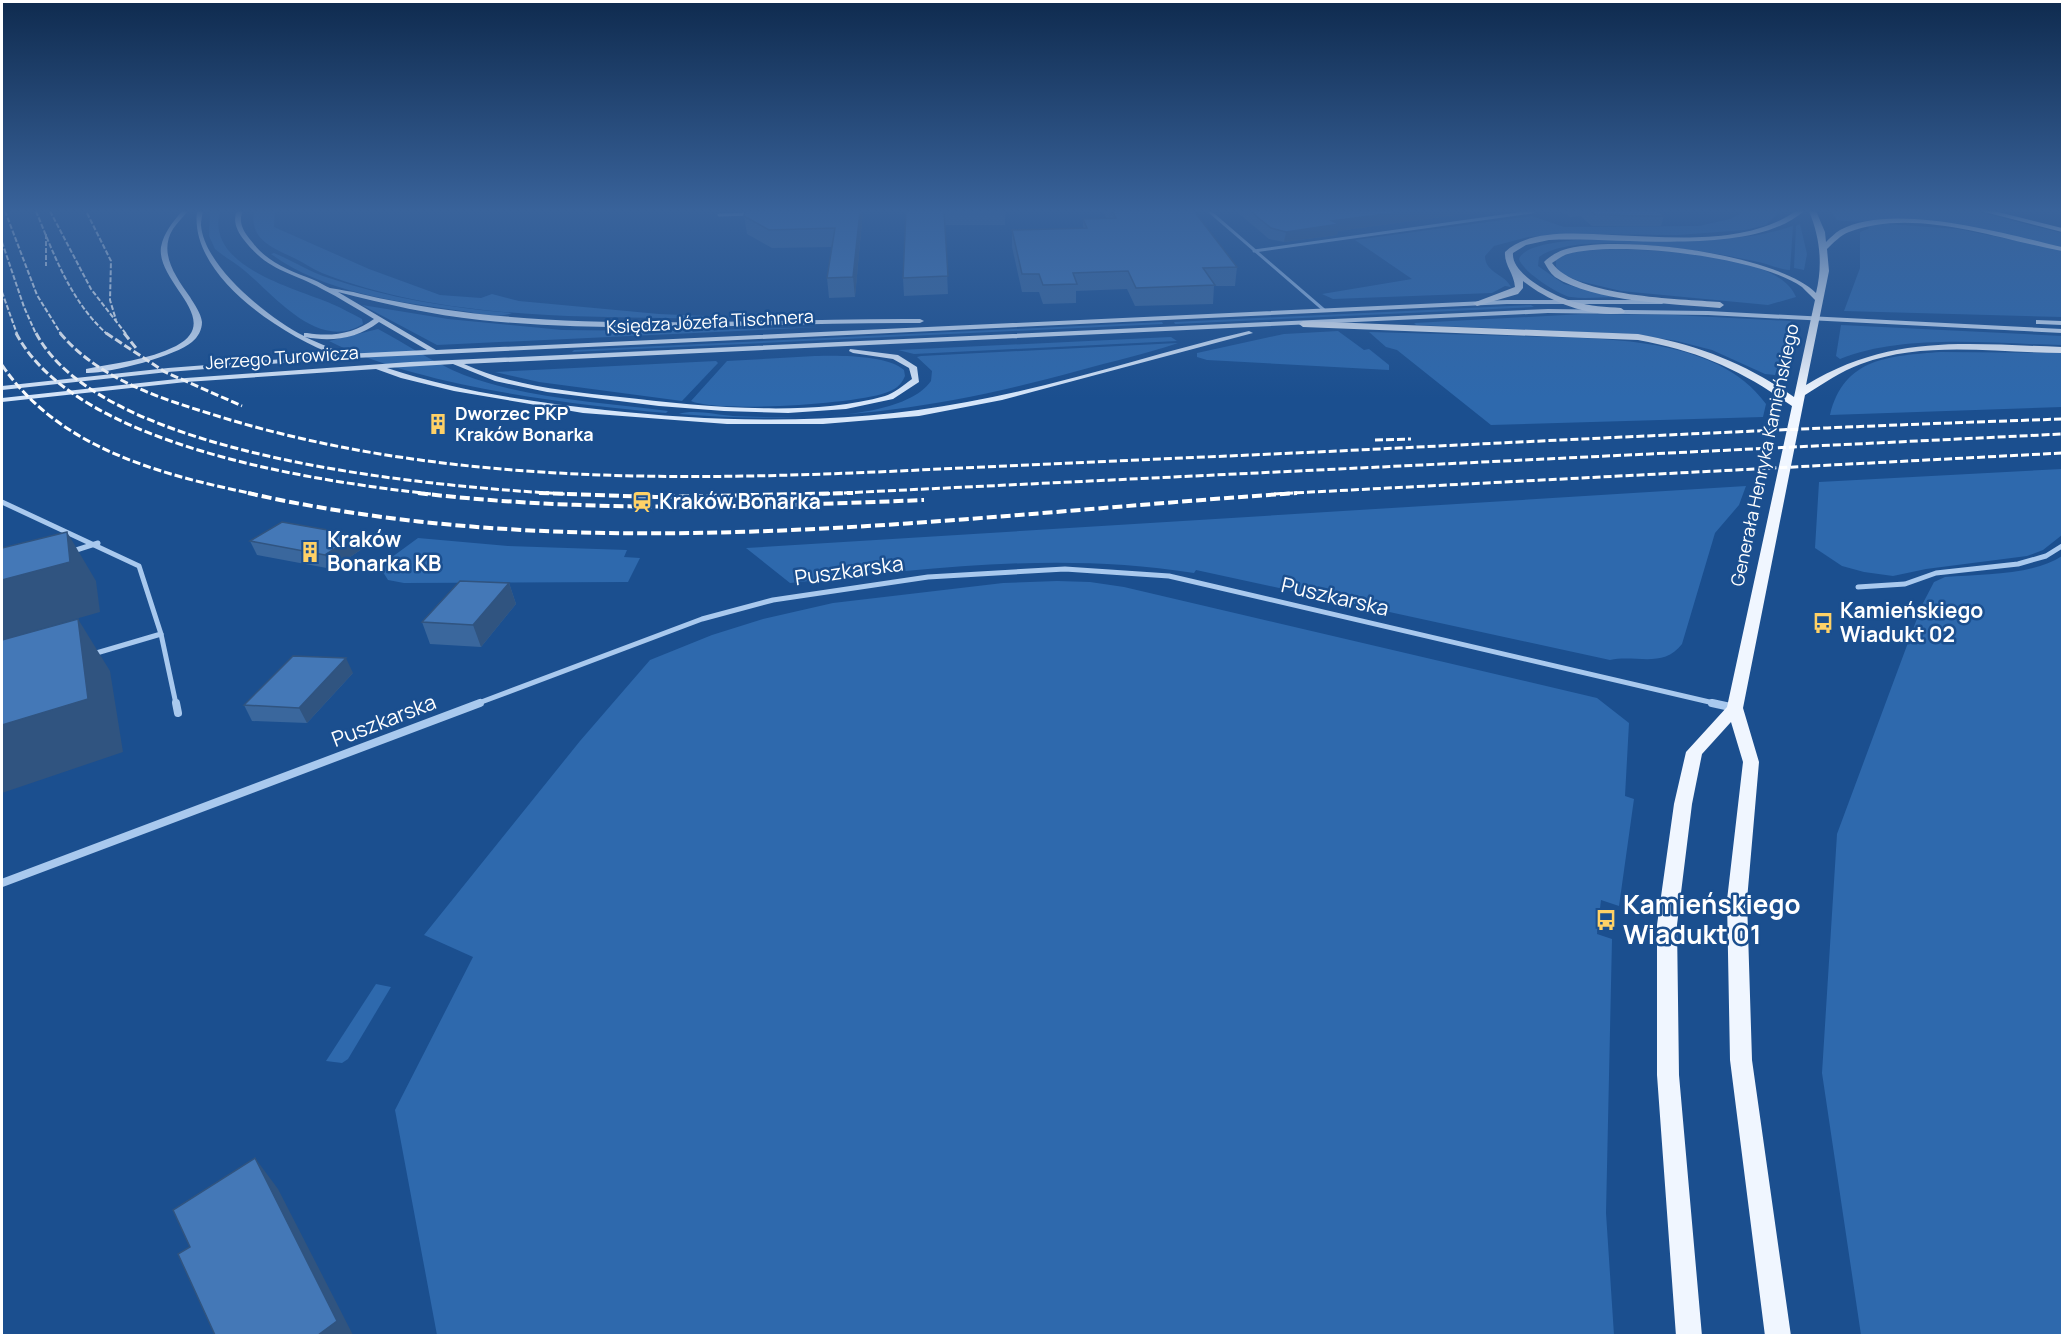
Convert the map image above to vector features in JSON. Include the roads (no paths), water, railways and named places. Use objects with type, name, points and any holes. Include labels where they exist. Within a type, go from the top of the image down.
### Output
[{"type":"main road","points":[[2,387],[127,364],[183,344],[195,334],[199,325],[196,314],[171,273]]},
{"type":"main road","points":[[225,273],[260,310],[291,331],[330,350],[395,374],[473,393],[537,404],[667,420],[740,424],[831,422],[922,413],[1005,396],[1161,354],[1288,325]]},
{"type":"main road","points":[[292,273],[322,286],[375,301],[442,313],[567,325],[645,326],[901,321],[1003,325]]},
{"type":"main road","points":[[1555,273],[1595,290],[1720,305]]},
{"type":"main road","points":[[1784,273],[1816,292],[1819,304]]},
{"type":"main road","name":"Generała Henryka Kamieńskiego","points":[[1778,1335],[1741,1060],[1737,900],[1751,762],[1735,708],[1825,273]]},
{"type":"main road","points":[[1518,274],[1563,301],[1621,311]]},
{"type":"main road","points":[[1477,303],[1515,292],[1519,288],[1518,274]]},
{"type":"main road","points":[[322,286],[378,320],[474,372],[564,393],[682,407],[770,410],[845,405],[891,397],[907,390],[916,380],[916,370],[908,362],[885,354],[768,347]]},
{"type":"main road","name":"Księdza Józefa Tischnera","points":[[529,346],[1563,301],[1720,305],[1828,316]]},
{"type":"main road","name":"Księdza Józefa Tischnera","points":[[566,357],[1288,325],[1501,313],[1621,311],[1828,316]]},
{"type":"main road","points":[[1828,316],[2062,323]]},
{"type":"main road","points":[[1828,316],[2062,332]]},
{"type":"main road","points":[[291,331],[318,338],[333,337],[362,331],[378,320]]},
{"type":"main road","points":[[1303,324],[1638,337],[1674,344],[1724,359],[1760,377],[1798,405]]},
{"type":"main road","name":"Jerzego Turowicza","points":[[2,387],[228,365],[529,346]]},
{"type":"main road","points":[[1801,393],[1852,364],[1887,353],[1966,348],[2062,350]]},
{"type":"main road","name":"Jerzego Turowicza","points":[[2,400],[274,373],[566,357]]},
{"type":"main road","points":[[1689,1335],[1668,1075],[1667,925],[1683,804],[1694,752],[1735,708]]},
{"type":"street","points":[[1281,273],[1324,310]]},
{"type":"street","points":[[2,502],[55,528],[98,543],[139,567],[161,634],[178,713]]},
{"type":"street","points":[[58,556],[98,543]]},
{"type":"street","points":[[1858,587],[1905,584],[1936,573],[2018,564],[2046,556],[2062,546]]},
{"type":"street","name":"Puszkarska","points":[[2,883],[702,619],[792,596],[960,574],[1031,568],[1082,568],[1169,576],[1735,708]]},
{"type":"street","points":[[81,657],[161,634]]},
{"type":"railway","points":[[13,273],[36,334]]},
{"type":"railway","points":[[29,273],[37,295],[61,334]]},
{"type":"railway","points":[[63,273],[83,307],[106,333]]},
{"type":"railway","points":[[83,273],[91,289],[126,334]]},
{"type":"railway","points":[[111,273],[110,300],[116,320]]},
{"type":"railway","points":[[2,292],[17,334]]},
{"type":"railway","points":[[16,333],[46,372],[89,404],[142,430],[201,451],[263,467],[325,479],[431,494]]},
{"type":"railway","points":[[36,333],[72,376],[129,410],[199,437],[277,458],[359,473],[438,484],[564,494]]},
{"type":"railway","points":[[60,333],[75,349],[110,374],[149,393],[211,414],[300,438],[389,456],[480,467],[572,474],[756,476],[849,473],[2062,419]]},
{"type":"railway","points":[[106,333],[165,372],[242,406]]},
{"type":"railway","points":[[124,333],[136,348]]},
{"type":"railway","points":[[2,365],[25,394],[52,418],[114,454],[183,478],[254,494]]},
{"type":"railway","points":[[835,493],[2062,434]]},
{"type":"railway","points":[[1375,440],[1411,439]]},
{"type":"railway","points":[[1274,494],[2062,453]]},
{"type":"railway","points":[[248,493],[377,516],[508,529],[639,533],[771,531],[903,524],[1297,493]]},
{"type":"railway","points":[[418,493],[544,504],[671,507],[924,500]]},
{"type":"railway","points":[[539,493],[564,494]]},
{"type":"railway","points":[[564,494],[655,497],[835,493]]},
{"type":"railway","points":[[822,494],[835,493]]},
{"type":"railway","points":[[835,493],[853,493]]},
{"type":"place","name":"Dworzec PKP Kraków Bonarka","points":[[438,424]]},
{"type":"place","name":"Kraków Bonarka","points":[[642,502]]},
{"type":"place","name":"Kraków Bonarka KB","points":[[310,552]]},
{"type":"place","name":"Kamieńskiego Wiadukt 02","points":[[1823,623]]},
{"type":"place","name":"Kamieńskiego Wiadukt 01","points":[[1606,920]]}]
